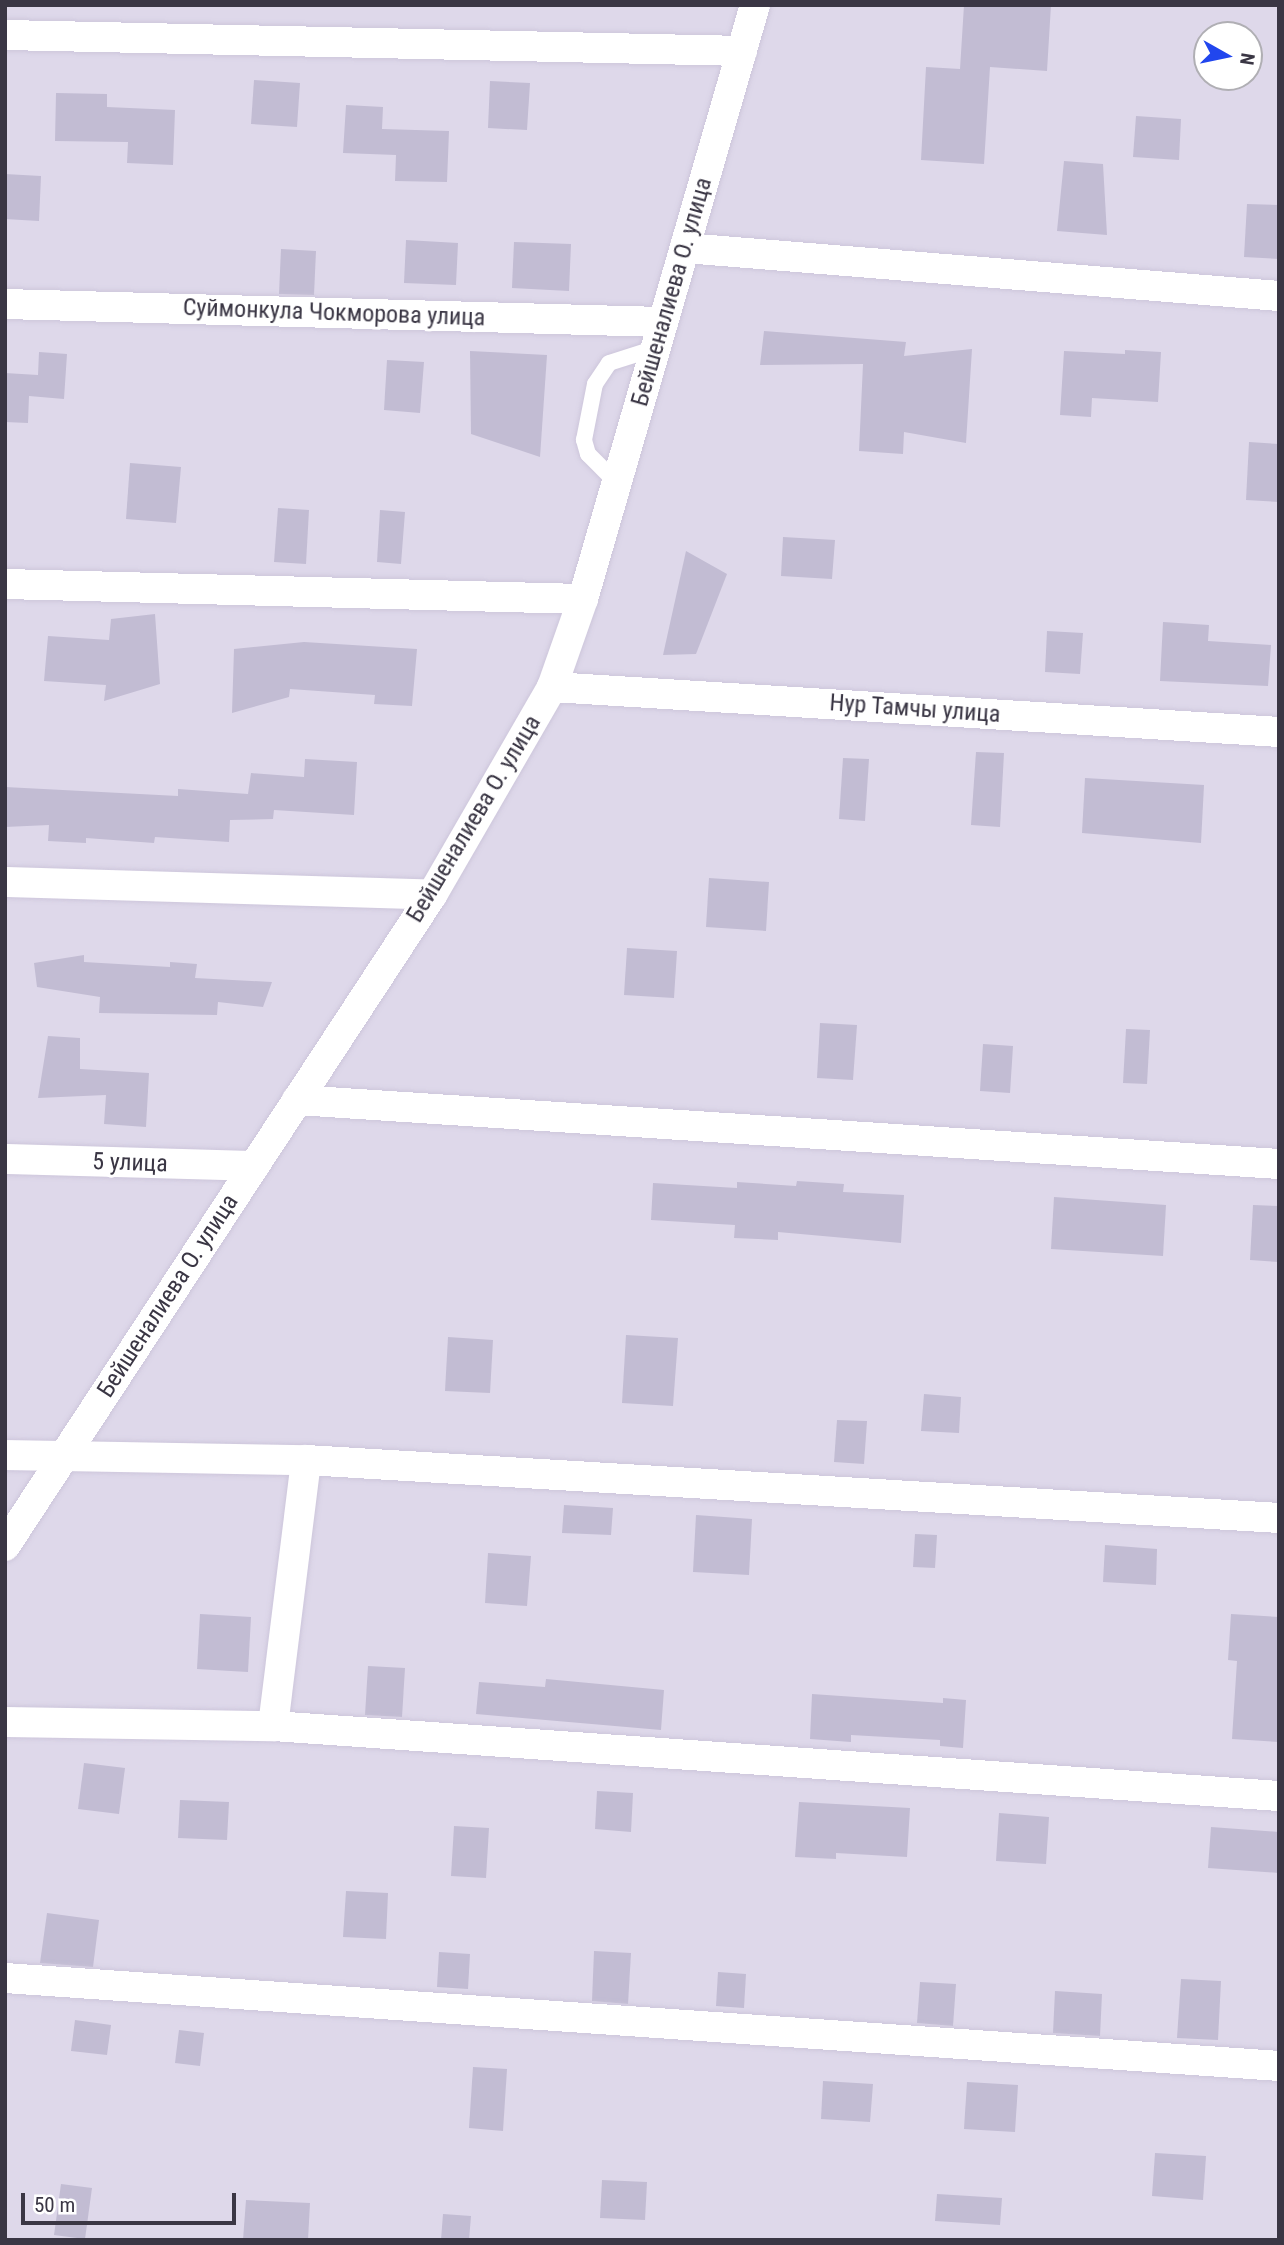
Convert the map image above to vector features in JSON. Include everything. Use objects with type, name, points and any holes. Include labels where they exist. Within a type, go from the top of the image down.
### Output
[{"type":"street","name":"Бейшеналиева О. улица","points":[[5,1546],[432,895],[552,687],[583,599],[755,5]]},
{"type":"street","points":[[5,35],[742,51]]},
{"type":"street","points":[[685,248],[1279,296]]},
{"type":"street","name":"Суймонкула Чокморова улица","points":[[5,304],[660,335]]},
{"type":"street","points":[[5,584],[583,599]]},
{"type":"street","name":"Нур Тамчы улица","points":[[552,687],[1279,732]]},
{"type":"street","points":[[5,882],[432,895]]},
{"type":"street","points":[[297,1100],[1279,1164]]},
{"type":"street","name":"5 улица","points":[[5,1159],[254,1166]]},
{"type":"street","points":[[5,1455],[306,1460],[1279,1518]]},
{"type":"street","points":[[273,1727],[306,1460]]},
{"type":"street","points":[[5,1722],[273,1727],[1279,1796]]},
{"type":"street","points":[[5,1978],[1279,2066]]},
{"type":"lane","points":[[617,482],[588,454],[584,440],[595,384],[609,363],[660,335]]},
{"type":"shaded area","points":[[5,5],[1279,5],[1279,2240],[5,2240]]},
{"type":"building","points":[[964,5],[1051,5],[1047,71],[990,67],[984,164],[921,160],[926,67],[960,69]]},
{"type":"building","points":[[254,80],[300,83],[297,127],[251,124]]},
{"type":"building","points":[[490,81],[530,83],[527,130],[488,128]]},
{"type":"building","points":[[56,93],[107,94],[107,107],[175,110],[173,165],[127,163],[128,142],[55,141]]},
{"type":"building","points":[[346,105],[383,107],[382,129],[449,131],[447,182],[395,181],[396,155],[343,153]]},
{"type":"building","points":[[1136,116],[1181,119],[1179,160],[1133,157]]},
{"type":"building","points":[[1064,161],[1103,164],[1107,235],[1057,231]]},
{"type":"building","points":[[5,174],[41,176],[39,221],[5,219]]},
{"type":"building","points":[[1247,204],[1279,205],[1279,259],[1244,257]]},
{"type":"building","points":[[406,240],[458,243],[456,285],[404,283]]},
{"type":"building","points":[[514,242],[571,244],[569,291],[512,288]]},
{"type":"building","points":[[281,249],[316,251],[314,295],[279,294]]},
{"type":"building","points":[[764,331],[906,342],[904,356],[972,349],[966,443],[904,432],[903,454],[859,451],[863,364],[760,365]]},
{"type":"building","points":[[1125,350],[1161,352],[1158,402],[1092,398],[1091,417],[1060,415],[1064,351],[1125,354]]},
{"type":"building","points":[[470,351],[547,355],[540,457],[471,434]]},
{"type":"building","points":[[39,352],[67,354],[64,399],[29,396],[28,423],[5,422],[5,373],[38,375]]},
{"type":"building","points":[[387,360],[424,362],[420,413],[384,410]]},
{"type":"building","points":[[1249,442],[1279,444],[1279,502],[1246,500]]},
{"type":"building","points":[[130,463],[181,467],[176,523],[126,519]]},
{"type":"building","points":[[278,508],[309,510],[306,564],[274,562]]},
{"type":"building","points":[[380,510],[405,512],[401,564],[377,562]]},
{"type":"building","points":[[783,537],[835,540],[832,579],[781,576]]},
{"type":"building","points":[[686,551],[727,574],[696,654],[663,655]]},
{"type":"building","points":[[155,614],[160,684],[104,701],[106,685],[44,681],[48,636],[109,640],[111,619]]},
{"type":"building","points":[[1163,622],[1209,625],[1208,641],[1271,645],[1268,686],[1160,681]]},
{"type":"building","points":[[1047,631],[1083,633],[1080,674],[1045,672]]},
{"type":"building","points":[[304,642],[417,649],[412,706],[374,704],[375,695],[290,689],[289,697],[232,713],[234,649]]},
{"type":"building","points":[[976,752],[1004,753],[1000,827],[971,825]]},
{"type":"building","points":[[843,758],[869,759],[865,821],[839,819]]},
{"type":"building","points":[[305,759],[357,762],[354,815],[274,810],[273,819],[230,820],[229,842],[155,837],[154,843],[86,838],[86,843],[48,841],[49,825],[5,827],[5,787],[178,796],[178,789],[248,794],[251,773],[304,777]]},
{"type":"building","points":[[1085,778],[1204,785],[1201,843],[1082,833]]},
{"type":"building","points":[[709,878],[769,882],[766,931],[706,927]]},
{"type":"building","points":[[627,948],[677,951],[674,998],[624,995]]},
{"type":"building","points":[[84,955],[84,962],[170,967],[170,962],[197,964],[195,978],[272,982],[263,1007],[218,1002],[217,1015],[99,1013],[100,997],[37,987],[34,963]]},
{"type":"building","points":[[820,1023],[857,1025],[853,1080],[817,1078]]},
{"type":"building","points":[[1126,1029],[1150,1030],[1147,1084],[1123,1083]]},
{"type":"building","points":[[48,1036],[80,1038],[80,1069],[149,1073],[146,1127],[104,1124],[106,1095],[38,1098]]},
{"type":"building","points":[[983,1044],[1013,1046],[1010,1093],[980,1091]]},
{"type":"building","points":[[797,1181],[844,1184],[843,1192],[904,1195],[901,1243],[778,1232],[778,1240],[734,1238],[735,1225],[651,1220],[653,1183],[737,1188],[737,1182],[796,1186]]},
{"type":"building","points":[[1054,1197],[1166,1205],[1163,1256],[1051,1249]]},
{"type":"building","points":[[1253,1205],[1279,1206],[1279,1262],[1250,1260]]},
{"type":"building","points":[[626,1335],[678,1338],[673,1406],[622,1403]]},
{"type":"building","points":[[448,1337],[493,1340],[490,1393],[445,1391]]},
{"type":"building","points":[[924,1394],[961,1397],[959,1433],[921,1431]]},
{"type":"building","points":[[837,1420],[867,1421],[864,1464],[834,1462]]},
{"type":"building","points":[[564,1505],[613,1508],[611,1535],[562,1533]]},
{"type":"building","points":[[696,1515],[752,1519],[749,1575],[693,1572]]},
{"type":"building","points":[[915,1534],[937,1535],[935,1568],[913,1567]]},
{"type":"building","points":[[1105,1545],[1157,1549],[1156,1585],[1103,1582]]},
{"type":"building","points":[[488,1553],[531,1556],[527,1606],[485,1603]]},
{"type":"building","points":[[200,1614],[251,1617],[248,1672],[197,1669]]},
{"type":"building","points":[[1231,1614],[1279,1617],[1279,1742],[1232,1739],[1237,1661],[1228,1660]]},
{"type":"building","points":[[368,1666],[405,1668],[402,1717],[365,1715]]},
{"type":"building","points":[[546,1679],[664,1690],[661,1730],[476,1714],[479,1682],[545,1687]]},
{"type":"building","points":[[812,1694],[943,1703],[943,1698],[966,1700],[963,1748],[940,1746],[940,1740],[851,1735],[851,1742],[810,1739]]},
{"type":"building","points":[[84,1763],[125,1768],[119,1814],[78,1809]]},
{"type":"building","points":[[597,1791],[633,1793],[631,1832],[595,1829]]},
{"type":"building","points":[[180,1800],[229,1802],[227,1840],[178,1838]]},
{"type":"building","points":[[799,1802],[910,1808],[907,1857],[836,1853],[836,1859],[795,1857]]},
{"type":"building","points":[[999,1813],[1049,1817],[1046,1864],[996,1861]]},
{"type":"building","points":[[454,1826],[489,1828],[486,1878],[451,1876]]},
{"type":"building","points":[[1211,1827],[1279,1832],[1279,1873],[1208,1868]]},
{"type":"building","points":[[346,1891],[388,1893],[386,1939],[343,1937]]},
{"type":"building","points":[[47,1913],[99,1920],[93,1967],[40,1963]]},
{"type":"building","points":[[594,1951],[631,1953],[628,2004],[592,2001]]},
{"type":"building","points":[[439,1952],[470,1954],[468,1989],[437,1987]]},
{"type":"building","points":[[718,1972],[746,1974],[744,2008],[716,2006]]},
{"type":"building","points":[[1181,1979],[1221,1981],[1218,2040],[1177,2038]]},
{"type":"building","points":[[920,1982],[956,1984],[953,2026],[917,2023]]},
{"type":"building","points":[[1055,1991],[1102,1994],[1100,2036],[1053,2033]]},
{"type":"building","points":[[75,2020],[111,2025],[107,2055],[71,2051]]},
{"type":"building","points":[[179,2030],[204,2033],[200,2066],[175,2063]]},
{"type":"building","points":[[473,2067],[507,2069],[503,2131],[469,2128]]},
{"type":"building","points":[[823,2081],[873,2084],[870,2122],[821,2119]]},
{"type":"building","points":[[967,2082],[1018,2085],[1015,2132],[964,2129]]},
{"type":"building","points":[[1155,2153],[1206,2156],[1203,2200],[1152,2196]]},
{"type":"building","points":[[602,2180],[647,2182],[645,2220],[600,2218]]},
{"type":"building","points":[[61,2184],[92,2188],[85,2239],[54,2235]]},
{"type":"building","points":[[937,2194],[1002,2198],[1000,2225],[935,2221]]},
{"type":"building","points":[[246,2200],[310,2203],[308,2240],[243,2240]]},
{"type":"building","points":[[443,2214],[471,2216],[469,2240],[441,2240]]}]
